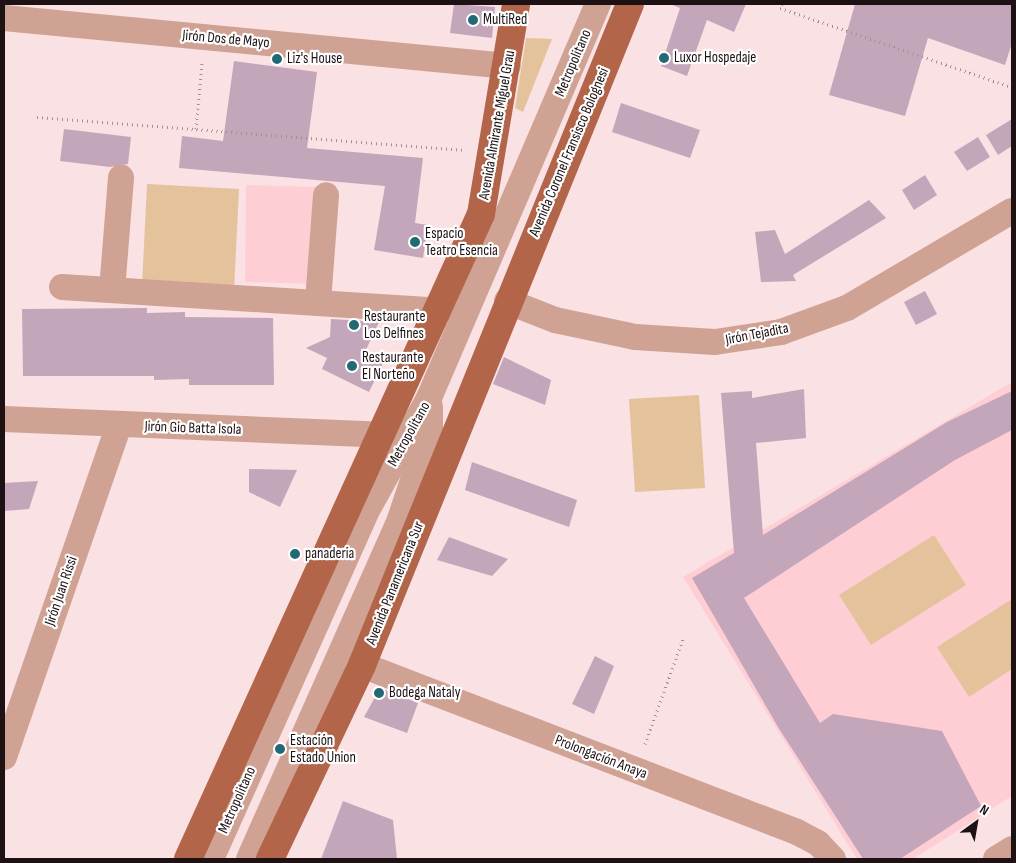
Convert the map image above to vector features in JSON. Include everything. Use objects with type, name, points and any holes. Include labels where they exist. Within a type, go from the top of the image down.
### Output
[{"type":"main road","name":"Avenida Almirante Miguel Grau","points":[[382,434],[439,311],[481,214],[494,152],[516,4]]},
{"type":"main road","name":"Avenida Coronel Fransisco Bolognesi","points":[[507,301],[630,4]]},
{"type":"main road","name":"Avenida Panamericana Sur","points":[[270,859],[362,665],[507,301]]},
{"type":"main road","points":[[188,859],[382,434]]},
{"type":"street","name":"Metropolitano","points":[[211,859],[365,514],[430,398],[598,4]]},
{"type":"street","name":"Jirón Dos de Mayo","points":[[4,18],[508,66]]},
{"type":"street","points":[[112,290],[121,177]]},
{"type":"street","points":[[318,302],[326,196]]},
{"type":"street","name":"Jirón Tejadita","points":[[507,301],[555,320],[635,337],[715,342],[781,332],[847,308],[1012,211]]},
{"type":"street","points":[[62,287],[439,311]]},
{"type":"street","points":[[249,859],[398,525],[430,430],[430,398]]},
{"type":"street","name":"Jirón Gio Batta Isola","points":[[4,419],[382,434]]},
{"type":"street","name":"Jirón Juan Rissi","points":[[4,757],[119,425]]},
{"type":"street","name":"Prolongación Anaya","points":[[362,665],[797,832],[818,843],[833,859]]},
{"type":"street","points":[[996,859],[1012,849]]},
{"type":"path","points":[[782,4],[780,8],[1012,87]]},
{"type":"path","points":[[196,129],[204,37]]},
{"type":"path","points":[[37,117],[494,152]]},
{"type":"path","points":[[636,770],[684,636]]},
{"type":"shaded area","points":[[526,38],[552,39],[523,112],[515,108]]},
{"type":"shaded area","points":[[147,184],[239,189],[234,291],[142,286]]},
{"type":"shaded area","points":[[246,185],[317,187],[315,284],[245,282]]},
{"type":"shaded area","points":[[1012,382],[1012,796],[913,859],[857,859],[683,577]]},
{"type":"shaded area","points":[[699,395],[705,488],[635,492],[629,399]]},
{"type":"shaded area","points":[[934,535],[966,585],[871,645],[839,595]]},
{"type":"shaded area","points":[[1012,599],[1012,669],[969,697],[937,647]]},
{"type":"building","name":"MultiRed","points":[[454,4],[495,7],[492,38],[450,33]]},
{"type":"building","points":[[670,4],[746,4],[734,32],[707,20],[687,76],[661,66],[680,8]]},
{"type":"building","points":[[855,4],[1012,4],[1012,43],[1005,65],[928,38],[905,116],[829,95]]},
{"type":"building","points":[[234,61],[317,72],[307,148],[423,158],[415,223],[428,225],[423,258],[374,250],[385,186],[179,168],[182,136],[223,141]]},
{"type":"building","points":[[621,103],[700,130],[690,158],[612,132]]},
{"type":"building","points":[[1012,119],[1012,146],[998,155],[986,135]]},
{"type":"building","points":[[64,129],[131,137],[128,164],[110,167],[60,161]]},
{"type":"building","points":[[978,137],[990,157],[967,171],[954,152]]},
{"type":"building","points":[[925,175],[937,195],[914,210],[902,190]]},
{"type":"building","points":[[869,200],[886,218],[793,275],[796,281],[761,282],[755,232],[775,230],[785,254]]},
{"type":"building","points":[[925,291],[937,314],[916,325],[904,302]]},
{"type":"building","points":[[147,308],[147,313],[185,312],[185,317],[273,318],[274,385],[189,385],[189,379],[154,380],[154,376],[23,376],[22,309]]},
{"type":"building","name":"Restaurante El Norteño","points":[[331,319],[379,322],[364,354],[383,363],[369,392],[322,369],[327,358],[306,348],[330,337]]},
{"type":"building","points":[[504,357],[551,380],[545,405],[493,384]]},
{"type":"building","points":[[804,389],[806,438],[756,443],[763,535],[947,422],[1012,391],[1012,430],[955,460],[744,598],[820,723],[833,714],[942,731],[981,806],[900,859],[863,859],[778,727],[692,578],[734,553],[721,393],[752,391],[752,398]]},
{"type":"building","points":[[472,462],[577,500],[569,527],[465,490]]},
{"type":"building","points":[[249,469],[297,470],[280,507],[249,492]]},
{"type":"building","points":[[38,481],[29,509],[4,511],[4,483]]},
{"type":"building","points":[[449,537],[508,559],[492,576],[437,560]]},
{"type":"building","points":[[595,656],[614,666],[594,714],[572,704]]},
{"type":"building","points":[[380,688],[418,703],[407,733],[364,717]]},
{"type":"building","points":[[343,801],[393,820],[397,859],[321,859]]},
{"type":"place","name":"MultiRed","points":[[473,20]]},
{"type":"place","name":"Luxor Hospedaje","points":[[664,58]]},
{"type":"place","name":"Liz's House","points":[[277,59]]},
{"type":"place","name":"Espacio Teatro Esencia","points":[[415,242]]},
{"type":"place","name":"Restaurante Los Delfines","points":[[354,325]]},
{"type":"place","name":"Restaurante El Norteño","points":[[352,366]]},
{"type":"place","name":"panaderia","points":[[295,554]]},
{"type":"place","name":"Bodega Nataly","points":[[379,693]]},
{"type":"place","name":"Estación Estado Union","points":[[280,749]]}]
